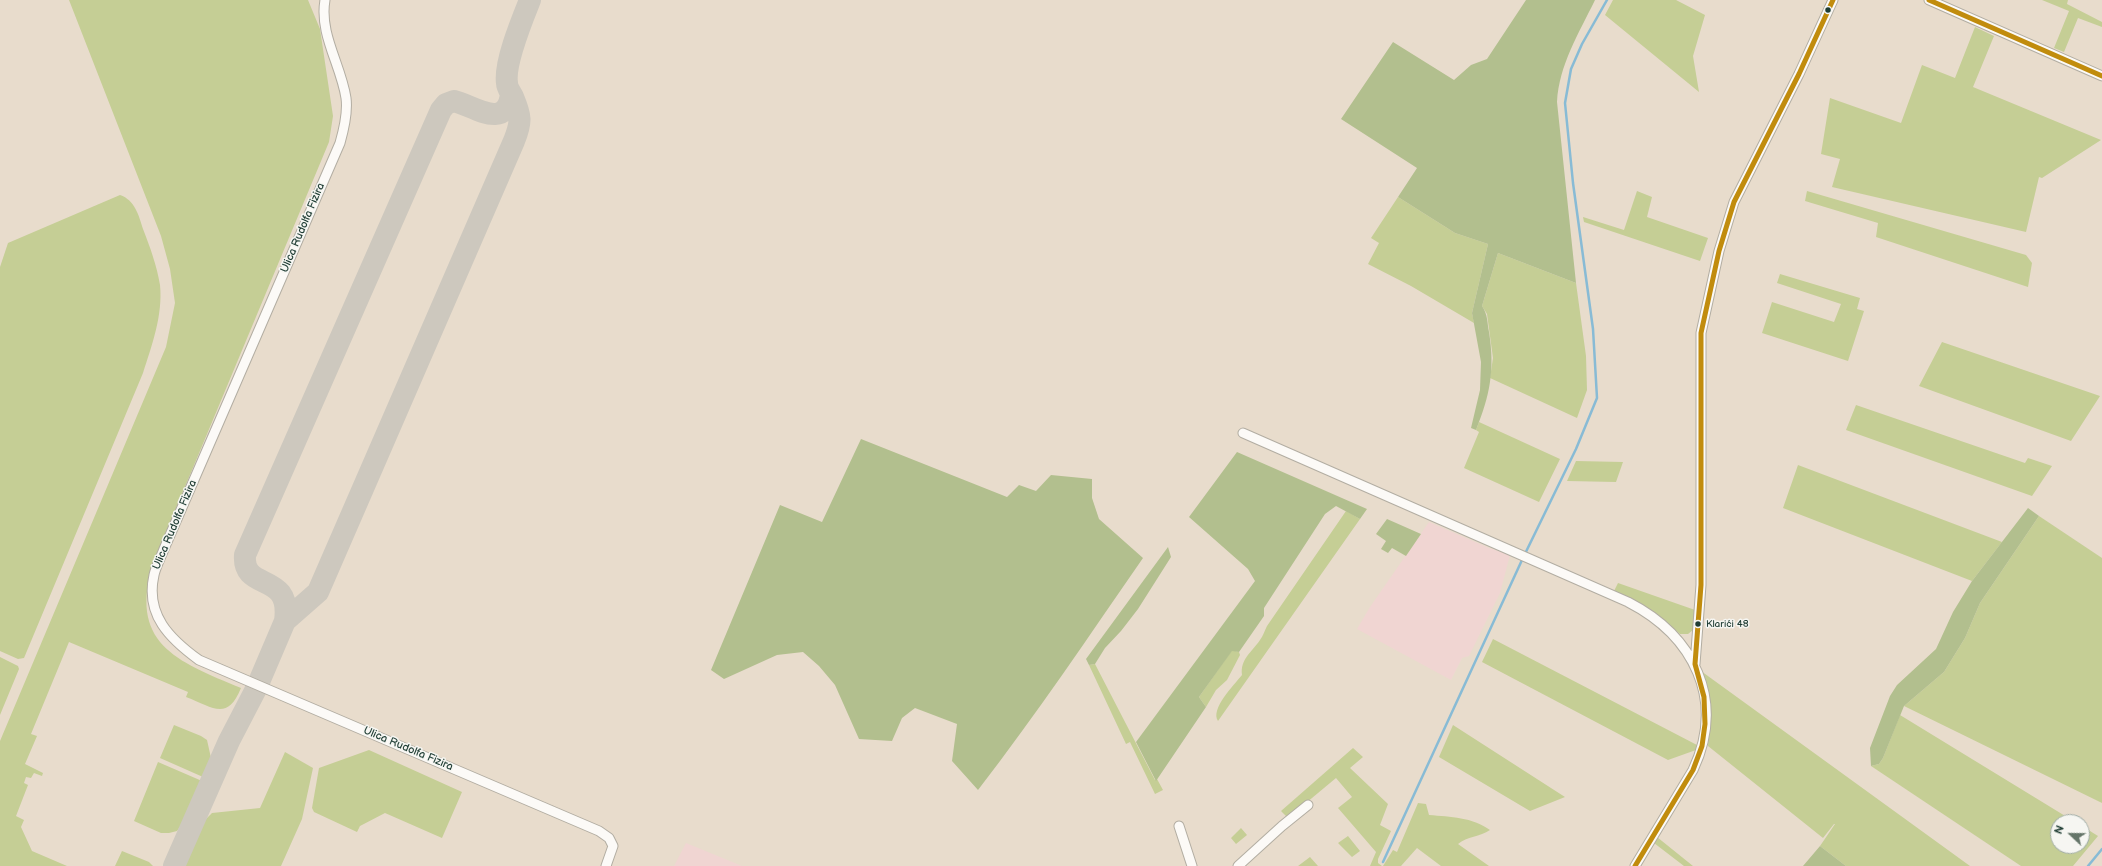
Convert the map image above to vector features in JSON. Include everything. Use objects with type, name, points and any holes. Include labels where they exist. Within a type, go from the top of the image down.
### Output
[{"type":"street","name":"Ulica Rudolfa Fizira","points":[[325,0],[324,23],[346,99],[346,116],[340,144],[161,556],[154,575],[153,596],[156,614],[164,629],[172,639],[199,660],[599,831],[609,838],[613,846],[606,866]]},
{"type":"street","points":[[1636,866],[1693,770],[1704,736],[1706,709],[1695,664],[1701,585],[1701,333],[1705,314],[1724,232],[1734,202],[1799,74],[1833,0]]},
{"type":"street","points":[[1930,0],[2102,76]]},
{"type":"street","points":[[1243,433],[1628,602],[1658,620],[1681,642],[1695,664]]},
{"type":"street","points":[[1238,866],[1282,826],[1308,805]]},
{"type":"street","points":[[1179,826],[1192,866]]},
{"type":"shaded area","points":[[1429,522],[1489,548],[1510,555],[1500,593],[1469,656],[1462,658],[1451,680],[1357,629],[1370,607]]},
{"type":"shaded area","points":[[686,843],[742,866],[674,866]]},
{"type":"green space","points":[[69,0],[308,0],[320,29],[333,116],[329,142],[154,561],[147,589],[147,612],[153,630],[163,645],[178,658],[196,668],[241,688],[236,699],[230,705],[225,708],[212,708],[186,697],[188,692],[69,642],[31,734],[37,736],[25,764],[43,773],[42,776],[34,773],[31,778],[26,777],[24,783],[28,785],[16,816],[24,820],[21,827],[32,851],[67,866],[0,866],[0,741],[166,347],[175,303],[170,269],[161,236]]},
{"type":"green space","points":[[1526,0],[1595,0],[1576,37],[1566,62],[1557,102],[1576,283],[1498,253],[1482,306],[1486,316],[1491,346],[1491,370],[1488,394],[1476,430],[1471,428],[1480,390],[1481,362],[1472,313],[1488,244],[1455,233],[1398,197],[1417,168],[1341,119],[1393,42],[1454,80],[1471,65],[1487,59]]},
{"type":"green space","points":[[1613,0],[1676,0],[1705,15],[1693,56],[1699,92],[1605,15]]},
{"type":"green space","points":[[2042,0],[2068,0],[2067,4],[2102,22],[2102,27],[2078,18],[2064,52],[2054,48],[2069,11]]},
{"type":"green space","points":[[1975,27],[1994,36],[1973,87],[2101,140],[2042,178],[2039,177],[2026,232],[1832,187],[1840,159],[1821,154],[1830,98],[1901,123],[1922,65],[1955,78]]},
{"type":"green space","points":[[1637,191],[1652,197],[1647,217],[1708,238],[1700,261],[1584,222],[1583,217],[1624,230]]},
{"type":"green space","points":[[1807,191],[2026,255],[2032,263],[2028,287],[1876,237],[1878,223],[1805,201]]},
{"type":"green space","points":[[120,195],[125,197],[136,209],[157,271],[160,285],[160,307],[156,330],[143,373],[24,658],[18,659],[0,651],[0,267],[8,243]]},
{"type":"green space","points":[[1398,197],[1455,233],[1488,244],[1472,313],[1474,323],[1411,286],[1368,264],[1379,243],[1371,238]]},
{"type":"green space","points":[[1498,253],[1576,283],[1586,356],[1587,390],[1577,418],[1490,378],[1493,358],[1487,314],[1482,306]]},
{"type":"green space","points":[[1780,274],[1860,298],[1857,309],[1864,311],[1848,361],[1762,333],[1772,302],[1834,322],[1841,304],[1777,283]]},
{"type":"green space","points":[[1942,342],[2100,396],[2071,441],[1919,386]]},
{"type":"green space","points":[[1856,405],[2025,463],[2028,458],[2052,466],[2032,496],[1846,430]]},
{"type":"green space","points":[[1479,422],[1560,459],[1539,502],[1464,468],[1479,432],[1476,430]]},
{"type":"green space","points":[[861,439],[1007,497],[1019,485],[1036,491],[1051,475],[1092,479],[1092,498],[1099,519],[1143,558],[1000,762],[978,790],[952,761],[957,724],[915,708],[902,718],[892,741],[859,739],[835,685],[819,666],[803,652],[777,655],[724,679],[711,670],[780,505],[822,522]]},
{"type":"green space","points":[[1237,452],[1367,509],[1360,519],[1336,506],[1325,514],[1264,608],[1264,616],[1239,652],[1232,651],[1199,697],[1206,707],[1156,781],[1136,742],[1255,581],[1248,569],[1189,517]]},
{"type":"green space","points":[[1576,461],[1623,462],[1616,482],[1567,481]]},
{"type":"green space","points":[[1798,465],[2002,542],[1972,581],[1783,508]]},
{"type":"green space","points":[[2028,508],[2039,516],[1980,603],[1965,638],[1944,672],[1904,706],[1883,758],[1879,764],[1871,766],[1870,748],[1890,696],[1897,685],[1936,649],[1953,612],[1972,581]]},
{"type":"green space","points":[[1346,511],[1360,519],[1218,721],[1216,716],[1217,710],[1224,697],[1242,675],[1243,664],[1247,656],[1257,644],[1267,626]]},
{"type":"green space","points":[[2039,516],[2102,558],[2102,803],[1904,706],[1944,672],[1965,638],[1980,603]]},
{"type":"green space","points":[[1387,519],[1421,534],[1406,556],[1392,548],[1388,553],[1381,549],[1386,541],[1376,534]]},
{"type":"green space","points":[[1168,547],[1171,557],[1138,609],[1121,631],[1105,648],[1095,664],[1089,665],[1086,659]]},
{"type":"green space","points":[[1618,583],[1695,610],[1693,630],[1688,634],[1680,634],[1654,612],[1614,591]]},
{"type":"green space","points":[[1493,639],[1697,745],[1696,750],[1668,760],[1482,662]]},
{"type":"green space","points":[[1232,650],[1239,652],[1240,655],[1227,680],[1216,690],[1206,707],[1199,697]]},
{"type":"green space","points":[[0,657],[18,666],[19,669],[0,715]]},
{"type":"green space","points":[[1095,664],[1155,780],[1157,779],[1163,790],[1155,794],[1130,742],[1126,744],[1089,665]]},
{"type":"green space","points":[[1701,671],[1970,866],[1846,866],[1820,846],[1835,824],[1823,838],[1708,746],[1710,708]]},
{"type":"green space","points":[[1900,715],[2062,814],[2050,814],[2050,854],[2083,854],[2073,866],[2021,866],[1871,766],[1879,764],[1883,758]]},
{"type":"green space","points":[[174,725],[207,740],[211,758],[203,777],[160,758]]},
{"type":"green space","points":[[1453,725],[1565,797],[1530,811],[1439,757]]},
{"type":"green space","points":[[1353,748],[1363,757],[1350,768],[1388,804],[1380,825],[1391,831],[1378,859],[1378,863],[1382,866],[1370,866],[1376,852],[1338,808],[1352,797],[1336,778],[1288,818],[1281,811]]},
{"type":"green space","points":[[369,750],[462,792],[442,838],[385,813],[360,826],[357,832],[314,812],[312,808],[319,768]]},
{"type":"green space","points":[[285,752],[313,768],[302,819],[281,866],[184,866],[205,820],[212,813],[260,808]]},
{"type":"green space","points":[[158,762],[202,781],[184,821],[177,831],[169,833],[161,833],[134,821]]},
{"type":"green space","points":[[1418,803],[1426,804],[1429,815],[1469,820],[1476,822],[1490,830],[1465,839],[1458,844],[1489,866],[1441,866],[1417,848],[1401,866],[1383,866],[1393,850],[1397,852]]},
{"type":"green space","points":[[1241,828],[1247,835],[1236,844],[1231,838]]},
{"type":"green space","points":[[2090,831],[2098,836],[2090,846]]},
{"type":"green space","points":[[1348,836],[1360,851],[1352,857],[1338,843]]},
{"type":"green space","points":[[1657,837],[1693,866],[1684,866],[1654,843]]},
{"type":"green space","points":[[1820,846],[1846,866],[1803,866]]},
{"type":"green space","points":[[122,851],[149,862],[153,866],[115,866]]},
{"type":"green space","points":[[1310,857],[1318,866],[1298,866]]},
{"type":"waterway","points":[[1383,862],[1522,560],[1576,449],[1597,398],[1593,329],[1573,183],[1565,103],[1571,69],[1582,44],[1607,0]]},
{"type":"waterway","points":[[2088,866],[2102,849]]},
{"type":"taxiway","points":[[174,866],[229,741],[256,689],[285,621],[318,592],[514,141],[520,119],[516,104],[507,83],[508,64],[514,42],[530,0]]},
{"type":"taxiway","points":[[285,621],[285,605],[281,595],[275,588],[251,574],[246,567],[245,555],[441,110],[446,104],[454,101],[479,111],[496,114],[502,112],[508,106],[511,95]]},
{"type":"transit line","points":[[1635,866],[1693,770],[1702,746],[1705,724],[1704,697],[1695,664],[1701,585],[1701,333],[1719,251],[1734,202],[1799,74],[1833,0]]},
{"type":"transit line","points":[[1929,0],[2102,76]]},
{"type":"place","name":"Klarići 48","points":[[1698,624]]}]
